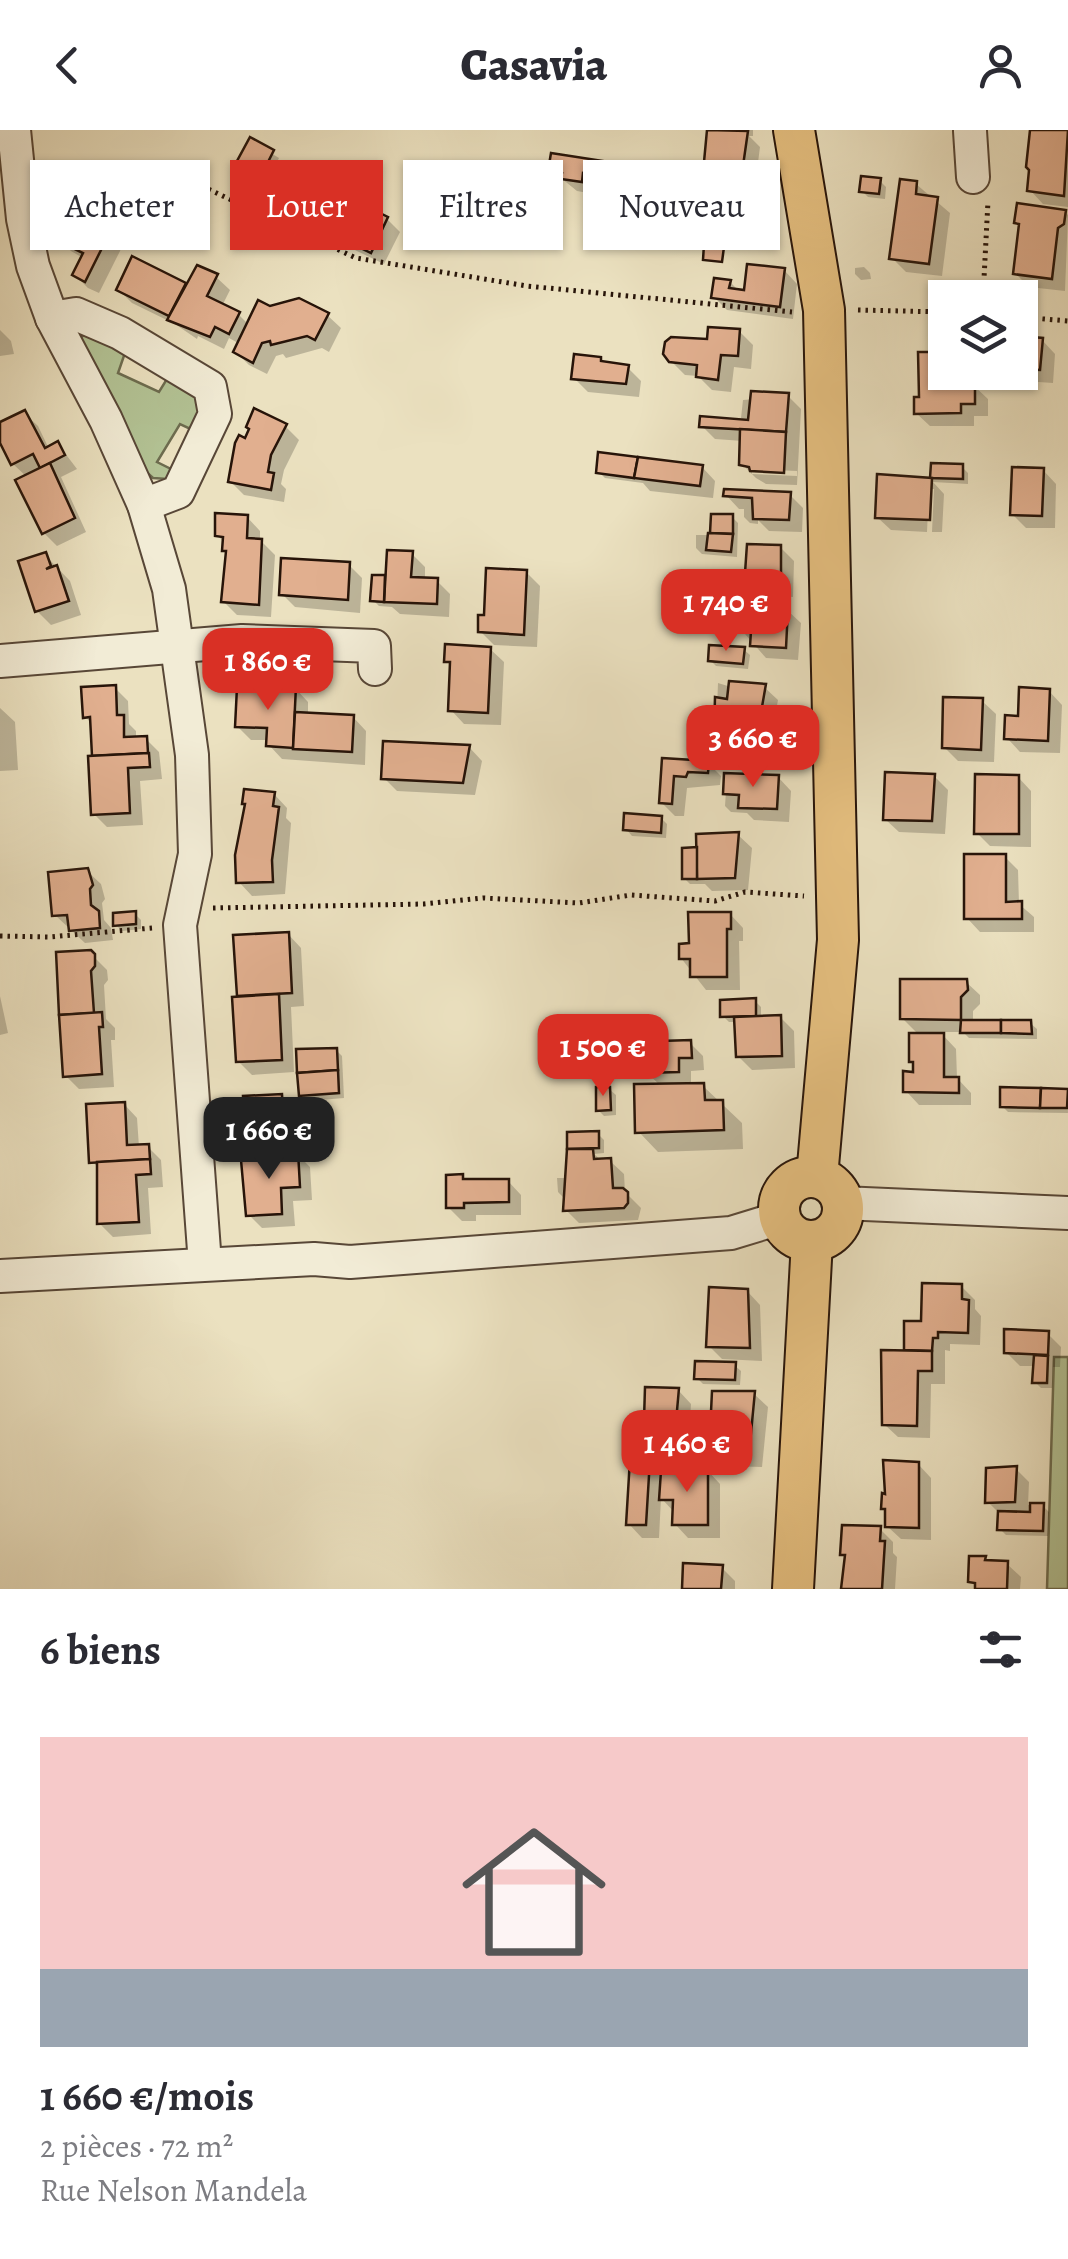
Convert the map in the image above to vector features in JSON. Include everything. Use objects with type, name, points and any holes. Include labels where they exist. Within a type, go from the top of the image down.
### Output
[{"type":"main road","points":[[794,130],[824,310],[838,896],[829,1190],[841,1217],[836,1229],[825,1238],[796,1229]]},
{"type":"main road","points":[[794,1589],[796,1229],[779,1204],[784,1190],[802,1178],[829,1190]]},
{"type":"street","points":[[14,130],[23,219],[33,266],[52,318],[106,420],[144,505],[169,588],[192,755],[195,854],[182,917],[205,1264]]},
{"type":"street","points":[[973,177],[968,130],[978,130]]},
{"type":"street","points":[[52,318],[76,314],[106,327],[210,387],[215,414],[178,492],[144,505]]},
{"type":"street","points":[[0,662],[242,641],[374,646],[375,670]]},
{"type":"street","points":[[829,1190],[1068,1214]]},
{"type":"street","points":[[0,1276],[314,1259],[350,1262],[796,1229]]},
{"type":"path","points":[[973,177],[984,180],[989,203],[984,280]]},
{"type":"path","points":[[210,191],[356,258],[526,286],[703,302],[777,313],[928,312]]},
{"type":"path","points":[[1038,318],[1068,321]]},
{"type":"path","points":[[0,936],[49,937],[182,917],[326,904],[424,904],[483,898],[579,903],[631,895],[715,901],[745,892],[838,896]]},
{"type":"green space","points":[[90,335],[126,350],[118,373],[159,392],[170,374],[198,394],[202,419],[197,432],[180,424],[157,462],[177,472],[168,479],[153,478],[142,468],[79,343],[82,336]]},
{"type":"green space","points":[[1054,1357],[1068,1357],[1068,1589],[1047,1589]]},
{"type":"building","points":[[707,130],[748,131],[744,160],[704,160]]},
{"type":"building","points":[[1030,130],[1068,130],[1064,196],[1027,191]]},
{"type":"building","points":[[250,137],[274,150],[269,160],[238,160]]},
{"type":"building","points":[[551,153],[596,160],[583,160],[582,182],[563,179],[563,160],[550,160]]},
{"type":"building","points":[[861,176],[881,178],[879,194],[859,192]]},
{"type":"building","points":[[900,179],[917,181],[916,194],[938,197],[929,264],[889,259]]},
{"type":"building","points":[[1017,203],[1066,210],[1064,224],[1058,228],[1052,279],[1013,274],[1019,224],[1014,223]]},
{"type":"building","points":[[77,250],[101,250],[85,282],[72,275],[83,253]]},
{"type":"building","points":[[704,250],[724,250],[722,262],[703,260]]},
{"type":"building","points":[[132,256],[186,283],[169,316],[116,290]]},
{"type":"building","points":[[747,264],[785,268],[780,307],[711,298],[714,278],[731,280],[729,288],[744,290]]},
{"type":"building","points":[[197,265],[218,274],[207,296],[240,312],[229,334],[215,327],[210,337],[167,320]]},
{"type":"building","points":[[299,298],[329,313],[315,340],[307,336],[271,345],[270,341],[262,343],[253,363],[233,352],[258,300],[270,306]]},
{"type":"building","points":[[708,327],[740,329],[738,356],[721,355],[718,380],[696,377],[697,365],[669,362],[663,354],[665,342],[671,337],[707,339]]},
{"type":"building","points":[[1038,338],[1043,338],[1038,370]]},
{"type":"building","points":[[918,352],[928,352],[928,390],[975,390],[975,404],[961,404],[961,413],[914,414],[914,397],[919,397]]},
{"type":"building","points":[[574,354],[629,365],[626,384],[571,379]]},
{"type":"building","points":[[751,391],[789,393],[786,432],[699,427],[700,416],[748,420]]},
{"type":"building","points":[[254,408],[287,424],[271,455],[271,490],[228,482],[235,443],[239,435],[245,438]]},
{"type":"building","points":[[25,410],[45,448],[58,441],[65,455],[40,468],[33,454],[11,465],[0,443],[0,422]]},
{"type":"building","points":[[740,429],[786,432],[784,473],[750,471],[749,467],[739,465]]},
{"type":"building","points":[[598,452],[638,457],[634,478],[596,473]]},
{"type":"building","points":[[638,457],[703,465],[700,486],[634,478]]},
{"type":"building","points":[[50,463],[75,518],[42,534],[15,480]]},
{"type":"building","points":[[931,463],[963,464],[963,479],[930,478]]},
{"type":"building","points":[[1012,467],[1044,468],[1042,516],[1010,515]]},
{"type":"building","points":[[877,474],[932,478],[930,520],[875,518]]},
{"type":"building","points":[[724,489],[791,492],[789,520],[753,519],[752,498],[723,496]]},
{"type":"building","points":[[215,513],[248,515],[247,538],[262,539],[259,605],[221,602],[226,551],[222,551],[223,537],[215,536]]},
{"type":"building","points":[[711,514],[733,514],[733,534],[710,533]]},
{"type":"building","points":[[708,533],[733,534],[731,552],[706,550]]},
{"type":"building","points":[[747,544],[781,545],[781,585],[729,581],[729,572],[745,573]]},
{"type":"building","points":[[387,550],[413,551],[411,577],[438,578],[437,604],[384,602]]},
{"type":"building","points":[[46,552],[51,566],[46,569],[57,565],[69,601],[35,612],[18,561]]},
{"type":"building","points":[[281,558],[350,562],[348,600],[279,595]]},
{"type":"building","points":[[486,568],[527,570],[524,635],[478,632],[478,615],[484,615]]},
{"type":"building","points":[[372,575],[385,575],[384,602],[370,601]]},
{"type":"building","points":[[694,602],[788,608],[786,648],[750,646],[751,631],[737,629],[738,623],[693,616]]},
{"type":"building","points":[[445,644],[491,647],[488,713],[448,711],[450,662],[444,662]]},
{"type":"building","points":[[709,645],[745,647],[743,664],[708,661]]},
{"type":"building","points":[[729,681],[766,684],[759,724],[768,725],[767,739],[714,735],[715,697],[727,699]]},
{"type":"building","points":[[116,685],[117,715],[124,715],[124,737],[147,736],[148,753],[92,756],[90,717],[83,718],[81,687]]},
{"type":"building","points":[[269,685],[296,686],[293,748],[266,746],[267,728],[235,727],[237,687],[269,689]]},
{"type":"building","points":[[1019,687],[1050,689],[1048,741],[1004,739],[1005,715],[1018,716]]},
{"type":"building","points":[[943,697],[983,698],[981,750],[942,748]]},
{"type":"building","points":[[295,712],[354,715],[352,752],[293,749]]},
{"type":"building","points":[[383,741],[470,745],[463,783],[381,779]]},
{"type":"building","points":[[149,753],[150,767],[128,768],[130,813],[91,815],[88,756]]},
{"type":"building","points":[[662,758],[709,761],[708,773],[674,776],[672,804],[659,803]]},
{"type":"building","points":[[885,772],[935,774],[932,821],[883,820]]},
{"type":"building","points":[[724,773],[779,775],[777,809],[738,808],[739,795],[723,794]]},
{"type":"building","points":[[975,774],[1019,775],[1019,834],[974,834]]},
{"type":"building","points":[[244,789],[275,792],[273,806],[279,807],[273,882],[236,883],[235,855],[245,804]]},
{"type":"building","points":[[624,813],[662,816],[661,833],[623,830]]},
{"type":"building","points":[[739,832],[735,878],[697,879],[696,834]]},
{"type":"building","points":[[697,847],[697,879],[682,879],[682,848]]},
{"type":"building","points":[[964,854],[1006,854],[1006,902],[1022,901],[1022,919],[964,919]]},
{"type":"building","points":[[88,868],[93,885],[91,905],[99,911],[100,928],[69,931],[67,915],[52,916],[48,872]]},
{"type":"building","points":[[136,911],[136,924],[113,926],[113,913]]},
{"type":"building","points":[[688,912],[731,912],[727,977],[690,977],[690,959],[679,959],[679,944],[689,943]]},
{"type":"building","points":[[289,932],[292,993],[237,996],[233,935]]},
{"type":"building","points":[[91,950],[95,954],[91,971],[94,1013],[59,1015],[56,952]]},
{"type":"building","points":[[900,979],[967,979],[968,990],[961,997],[961,1020],[900,1019]]},
{"type":"building","points":[[279,994],[282,1060],[236,1062],[232,997]]},
{"type":"building","points":[[756,998],[756,1016],[720,1017],[720,1000]]},
{"type":"building","points":[[102,1012],[102,1074],[63,1077],[59,1015]]},
{"type":"building","points":[[781,1015],[782,1056],[736,1057],[734,1017]]},
{"type":"building","points":[[961,1020],[1001,1020],[1001,1033],[960,1033]]},
{"type":"building","points":[[1001,1020],[1031,1020],[1032,1034],[1001,1033]]},
{"type":"building","points":[[909,1033],[944,1033],[944,1077],[959,1077],[959,1093],[903,1092],[903,1071],[913,1072]]},
{"type":"building","points":[[691,1040],[692,1058],[679,1058],[679,1072],[644,1073],[643,1059],[661,1058],[660,1041]]},
{"type":"building","points":[[337,1048],[338,1070],[297,1073],[296,1049]]},
{"type":"building","points":[[338,1070],[339,1093],[299,1096],[297,1073]]},
{"type":"building","points":[[704,1083],[705,1100],[723,1100],[724,1130],[635,1133],[634,1084]]},
{"type":"building","points":[[596,1087],[610,1087],[611,1110],[596,1111]]},
{"type":"building","points":[[1000,1087],[1041,1088],[1040,1108],[1000,1107]]},
{"type":"building","points":[[1041,1088],[1068,1089],[1067,1108],[1040,1108]]},
{"type":"building","points":[[282,1094],[285,1152],[241,1154],[240,1139],[245,1139],[243,1096]]},
{"type":"building","points":[[125,1102],[127,1145],[149,1144],[150,1159],[89,1163],[86,1104]]},
{"type":"building","points":[[599,1131],[599,1148],[567,1149],[567,1132]]},
{"type":"building","points":[[567,1149],[593,1149],[594,1159],[611,1158],[613,1188],[628,1192],[624,1208],[563,1211]]},
{"type":"building","points":[[298,1151],[300,1187],[281,1188],[282,1214],[246,1216],[241,1160],[266,1158],[266,1153]]},
{"type":"building","points":[[150,1159],[151,1174],[136,1175],[139,1222],[97,1224],[97,1162]]},
{"type":"building","points":[[463,1174],[463,1179],[509,1179],[509,1202],[464,1203],[464,1208],[446,1208],[446,1175]]},
{"type":"building","points":[[922,1283],[962,1284],[962,1299],[969,1300],[968,1333],[938,1332],[932,1351],[904,1350],[904,1321],[921,1321]]},
{"type":"building","points":[[709,1287],[748,1289],[750,1348],[706,1347]]},
{"type":"building","points":[[1004,1329],[1049,1331],[1048,1355],[1004,1353]]},
{"type":"building","points":[[881,1350],[932,1351],[932,1371],[918,1371],[917,1426],[882,1425]]},
{"type":"building","points":[[1034,1355],[1048,1356],[1047,1383],[1032,1383]]},
{"type":"building","points":[[695,1361],[736,1362],[735,1380],[694,1379]]},
{"type":"building","points":[[645,1387],[679,1388],[675,1433],[666,1433],[665,1449],[673,1449],[672,1460],[630,1459],[632,1420],[644,1420]]},
{"type":"building","points":[[712,1391],[755,1391],[749,1454],[709,1454]]},
{"type":"building","points":[[630,1459],[650,1459],[646,1525],[626,1525]]},
{"type":"building","points":[[883,1460],[919,1462],[919,1528],[885,1527],[885,1509],[881,1509],[882,1493],[885,1494]]},
{"type":"building","points":[[1017,1466],[1015,1502],[985,1503],[986,1468]]},
{"type":"building","points":[[708,1468],[708,1525],[672,1525],[673,1500],[659,1500],[661,1471]]},
{"type":"building","points":[[1030,1503],[1044,1503],[1043,1531],[997,1530],[998,1511],[1030,1512]]},
{"type":"building","points":[[842,1525],[881,1526],[880,1541],[885,1541],[882,1589],[841,1589],[845,1555],[840,1555]]},
{"type":"building","points":[[969,1556],[1008,1561],[1007,1589],[975,1589],[975,1583],[968,1582]]},
{"type":"building","points":[[683,1563],[723,1565],[721,1589],[682,1589]]}]
